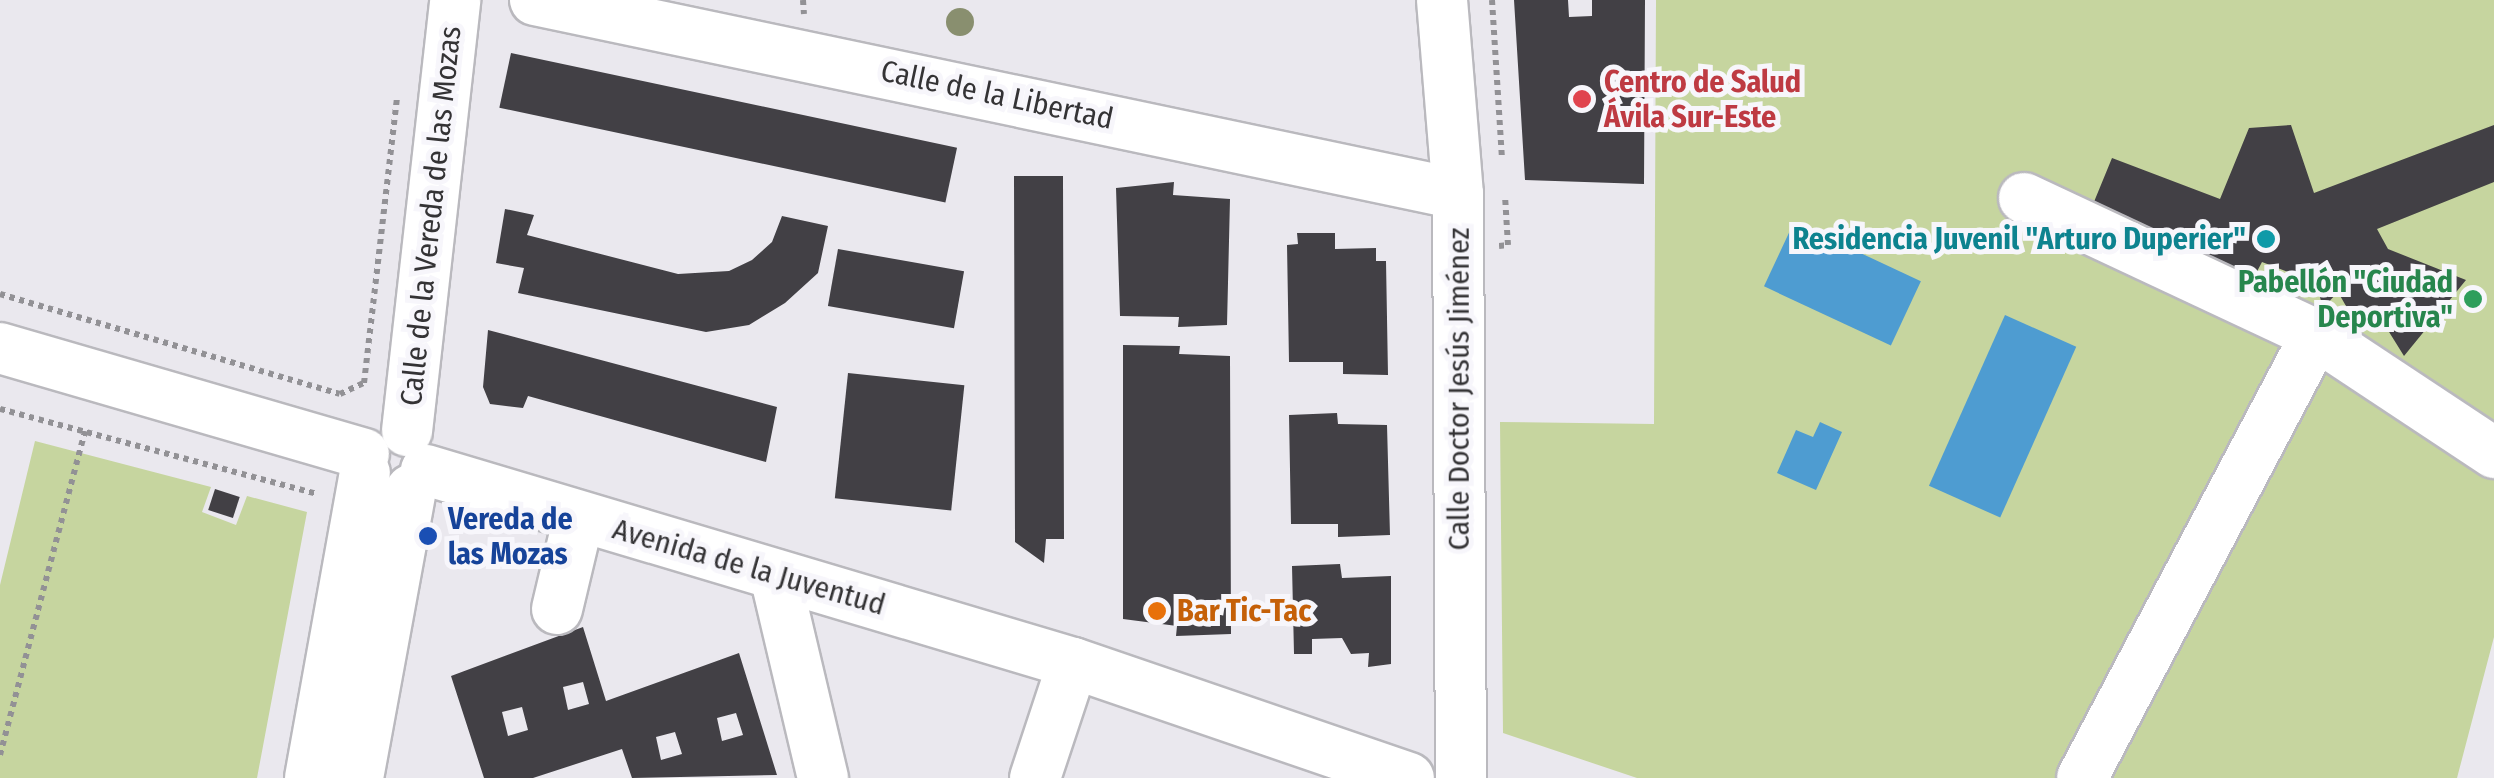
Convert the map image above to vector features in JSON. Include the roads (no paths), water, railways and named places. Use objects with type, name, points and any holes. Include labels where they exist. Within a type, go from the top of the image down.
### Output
[{"type":"street","name":"Calle de la Vereda de las Mozas","points":[[358,778],[415,464],[455,0]]},
{"type":"street","name":"Calle de la Libertad","points":[[534,0],[750,21],[1458,194]]},
{"type":"street","name":"Calle Doctor Jesús Jiménez","points":[[1442,0],[1458,194],[1461,778]]},
{"type":"street","points":[[2024,198],[2316,335],[2494,453]]},
{"type":"street","points":[[2082,778],[2316,335]]},
{"type":"street","points":[[0,348],[352,474],[310,778]]},
{"type":"street","name":"Avenida de la Juventud","points":[[352,474],[384,492],[415,464],[579,517],[1072,662],[1393,776]]},
{"type":"street","points":[[557,609],[579,517]]},
{"type":"street","points":[[775,576],[823,778]]},
{"type":"street","points":[[1035,778],[1072,662]]},
{"type":"water","points":[[1794,222],[1921,281],[1891,346],[1764,286]]},
{"type":"water","points":[[2005,315],[2076,347],[2000,518],[1929,486]]},
{"type":"water","points":[[1820,422],[1842,432],[1816,490],[1777,473],[1796,430],[1813,437]]},
{"type":"place","name":"Centro de Salud Ávila Sur-Este","points":[[1582,99]]},
{"type":"place","name":"Residencia Juvenil \"Arturo Duperier\"","points":[[2266,239]]},
{"type":"place","name":"Pabellón \"Ciudad Deportiva\"","points":[[2473,299]]},
{"type":"place","name":"Vereda de las Mozas","points":[[428,536]]},
{"type":"place","name":"Bar Tic-Tac","points":[[1157,611]]}]
